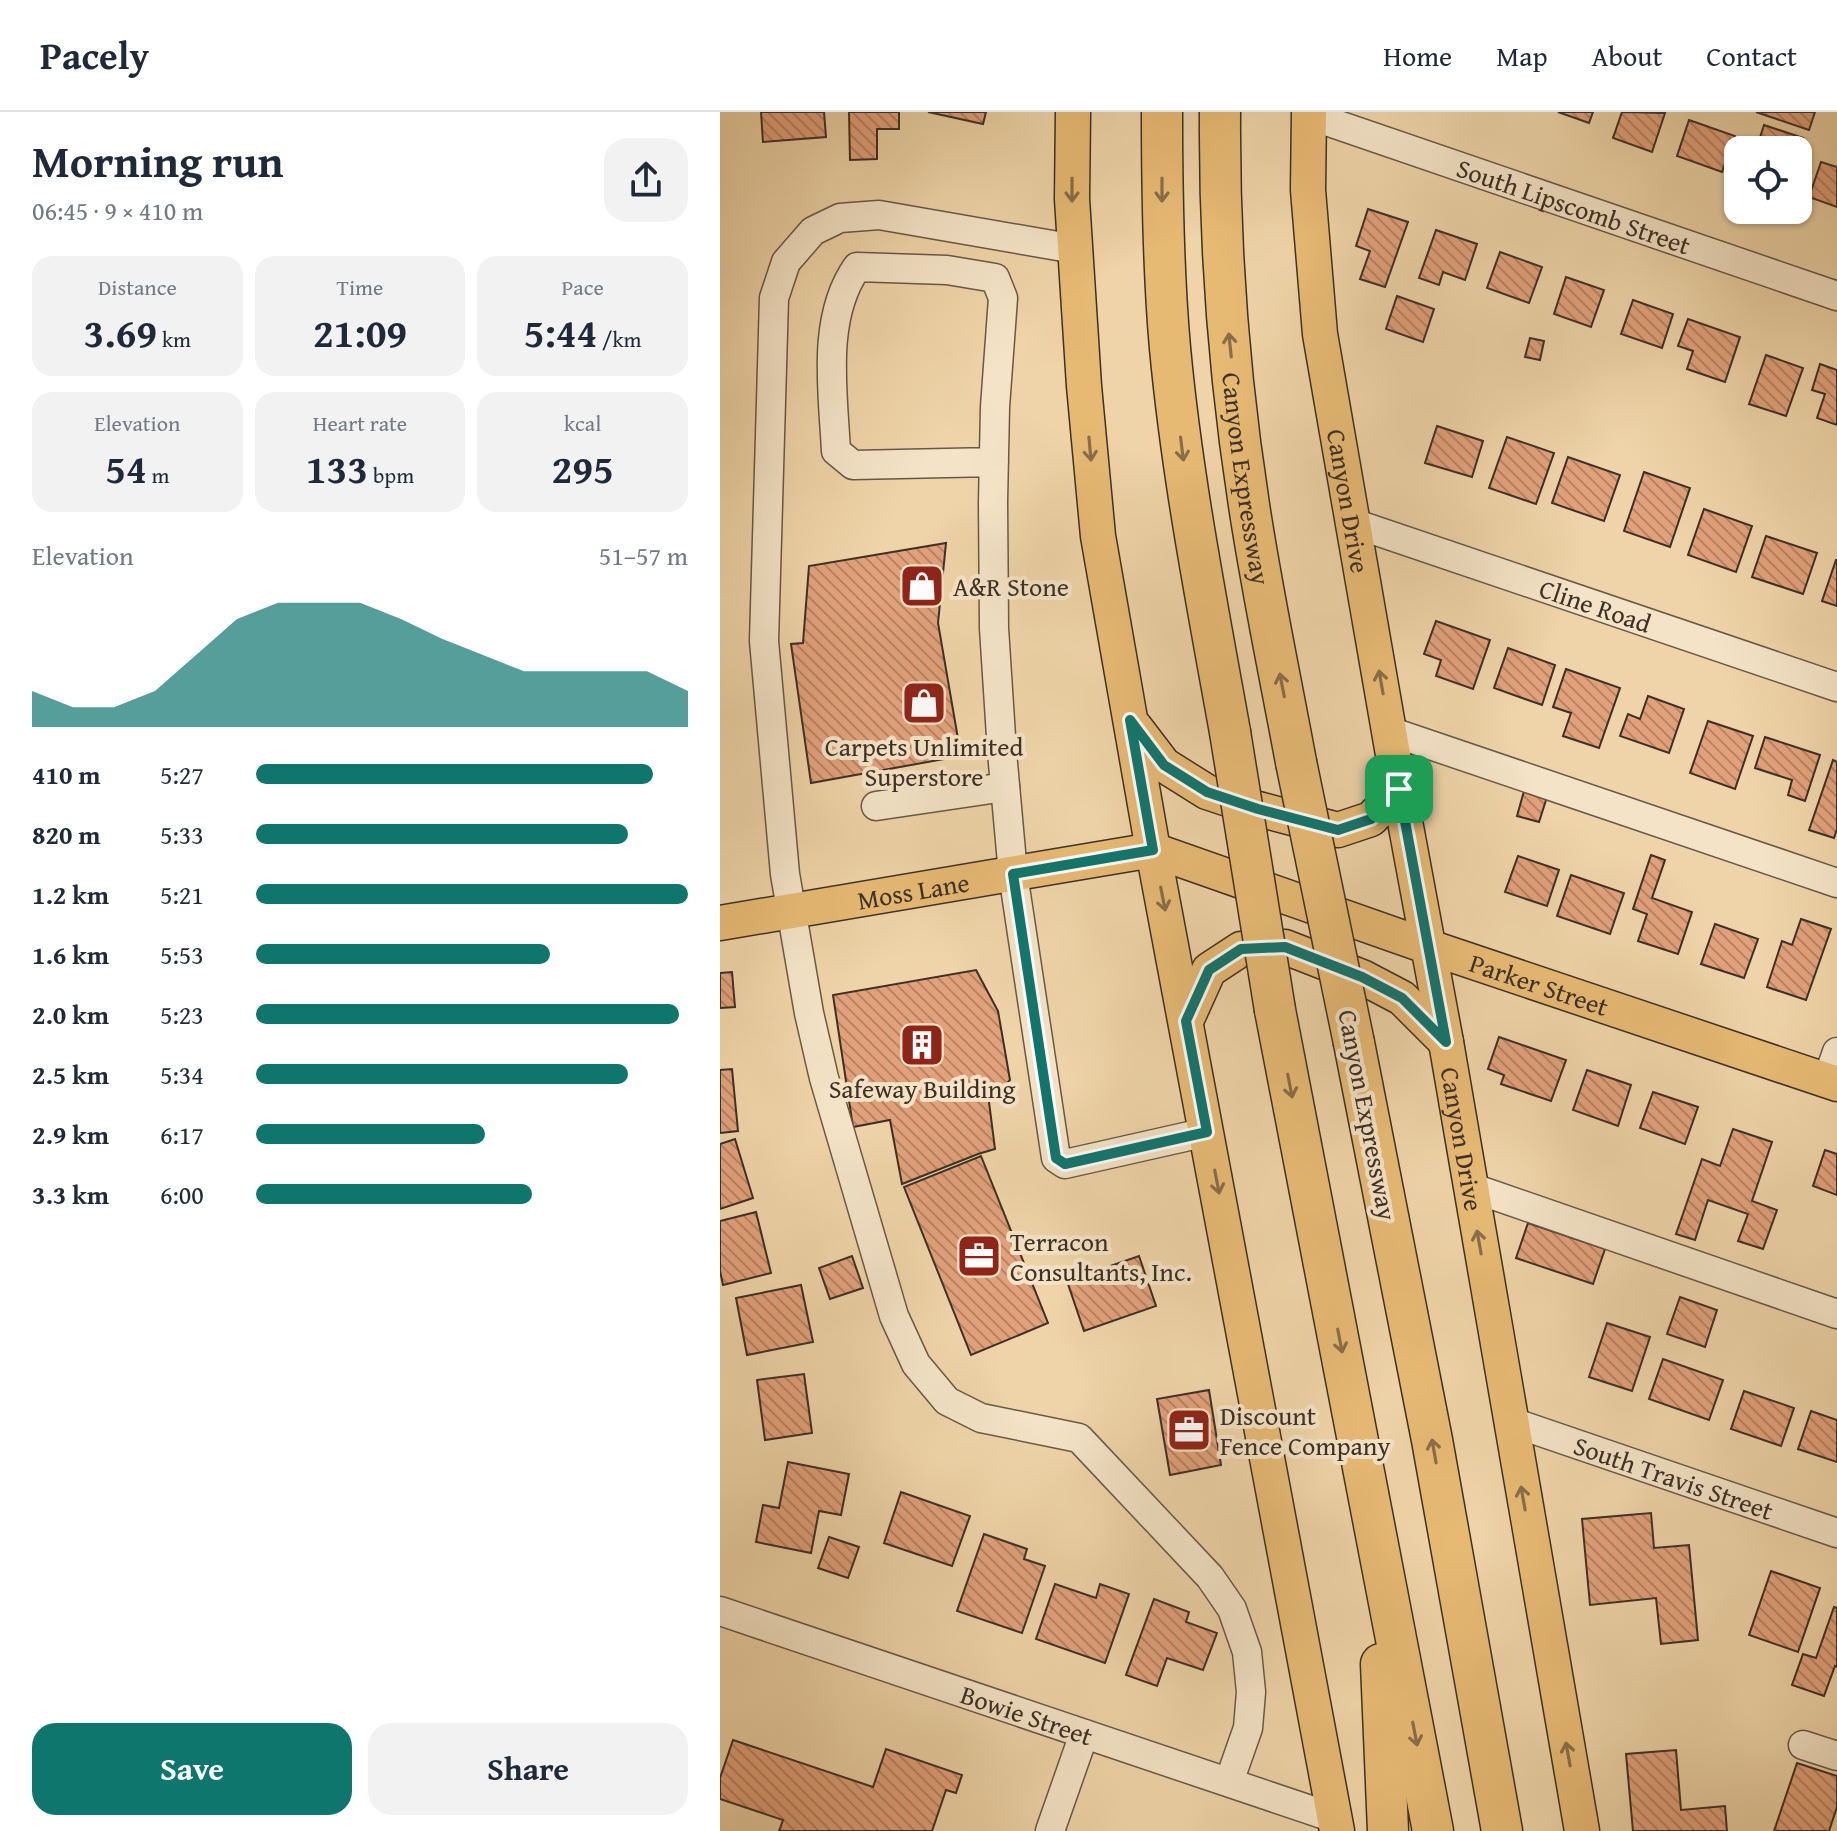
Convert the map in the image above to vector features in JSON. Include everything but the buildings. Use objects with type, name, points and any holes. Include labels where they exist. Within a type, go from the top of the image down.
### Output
[{"type":"highway","points":[[1162,112],[1162,213],[1170,348],[1189,503],[1275,1010],[1433,1831]]},
{"type":"highway","name":"Canyon Expressway","points":[[1220,112],[1219,192],[1229,336],[1247,489],[1296,762],[1432,1440],[1502,1831]]},
{"type":"highway","points":[[1374,1513],[1388,1831]]},
{"type":"highway","points":[[1460,1595],[1518,1831]]},
{"type":"main road","points":[[1073,112],[1072,199],[1084,386],[1098,536],[1153,850],[1335,1824]]},
{"type":"main road","name":"Canyon Drive","points":[[1309,114],[1308,190],[1320,334],[1582,1831]]},
{"type":"main road","points":[[1130,720],[1164,765],[1207,792],[1338,830],[1371,819],[1399,789]]},
{"type":"main road","name":"Moss Lane","points":[[720,923],[1153,850]]},
{"type":"main road","name":"Parker Street","points":[[1153,850],[1429,947],[1834,1072]]},
{"type":"main road","points":[[1186,1021],[1209,970],[1241,949],[1285,947],[1362,977],[1402,998],[1446,1042]]},
{"type":"street","name":"South Lipscomb Street","points":[[1309,114],[1837,296]]},
{"type":"street","points":[[1075,249],[879,215],[840,218],[813,231],[786,262],[774,298],[764,641],[791,913],[809,1013],[839,1135],[894,1316],[916,1364],[947,1401],[981,1418],[1079,1438],[1210,1577],[1232,1609],[1247,1652],[1251,1692],[1248,1728],[1229,1782]]},
{"type":"street","points":[[994,462],[853,465],[836,451],[830,357],[844,285],[857,267],[947,270],[995,278],[1003,298],[995,407],[994,628],[1013,874],[1056,1158],[1065,1164],[1207,1132]]},
{"type":"street","name":"Cline Road","points":[[1353,523],[1837,687]]},
{"type":"street","points":[[1389,731],[1837,883]]},
{"type":"street","points":[[876,806],[1005,787]]},
{"type":"street","points":[[1470,1187],[1837,1314]]},
{"type":"street","name":"South Travis Street","points":[[1509,1421],[1837,1533]]},
{"type":"street","name":"Bowie Street","points":[[720,1611],[1229,1782],[1335,1824]]},
{"type":"street","points":[[1050,1831],[1084,1734]]},
{"type":"street","points":[[1803,1745],[1837,1756]]},
{"type":"place","name":"A&R Stone","points":[[922,586]]},
{"type":"place","name":"Carpets Unlimited Superstore","points":[[924,703]]},
{"type":"place","name":"Safeway Building","points":[[922,1045]]},
{"type":"place","name":"Terracon Consultants, Inc.","points":[[979,1256]]},
{"type":"place","name":"Discount Fence Company","points":[[1189,1430]]},
{"type":"route","points":[[1130,720],[1164,765],[1207,792],[1338,830],[1371,819],[1399,789],[1446,1042],[1402,998],[1362,977],[1285,947],[1241,949],[1209,970],[1186,1021],[1207,1132],[1065,1164],[1056,1158],[1013,874],[1153,850],[1130,720]]}]
